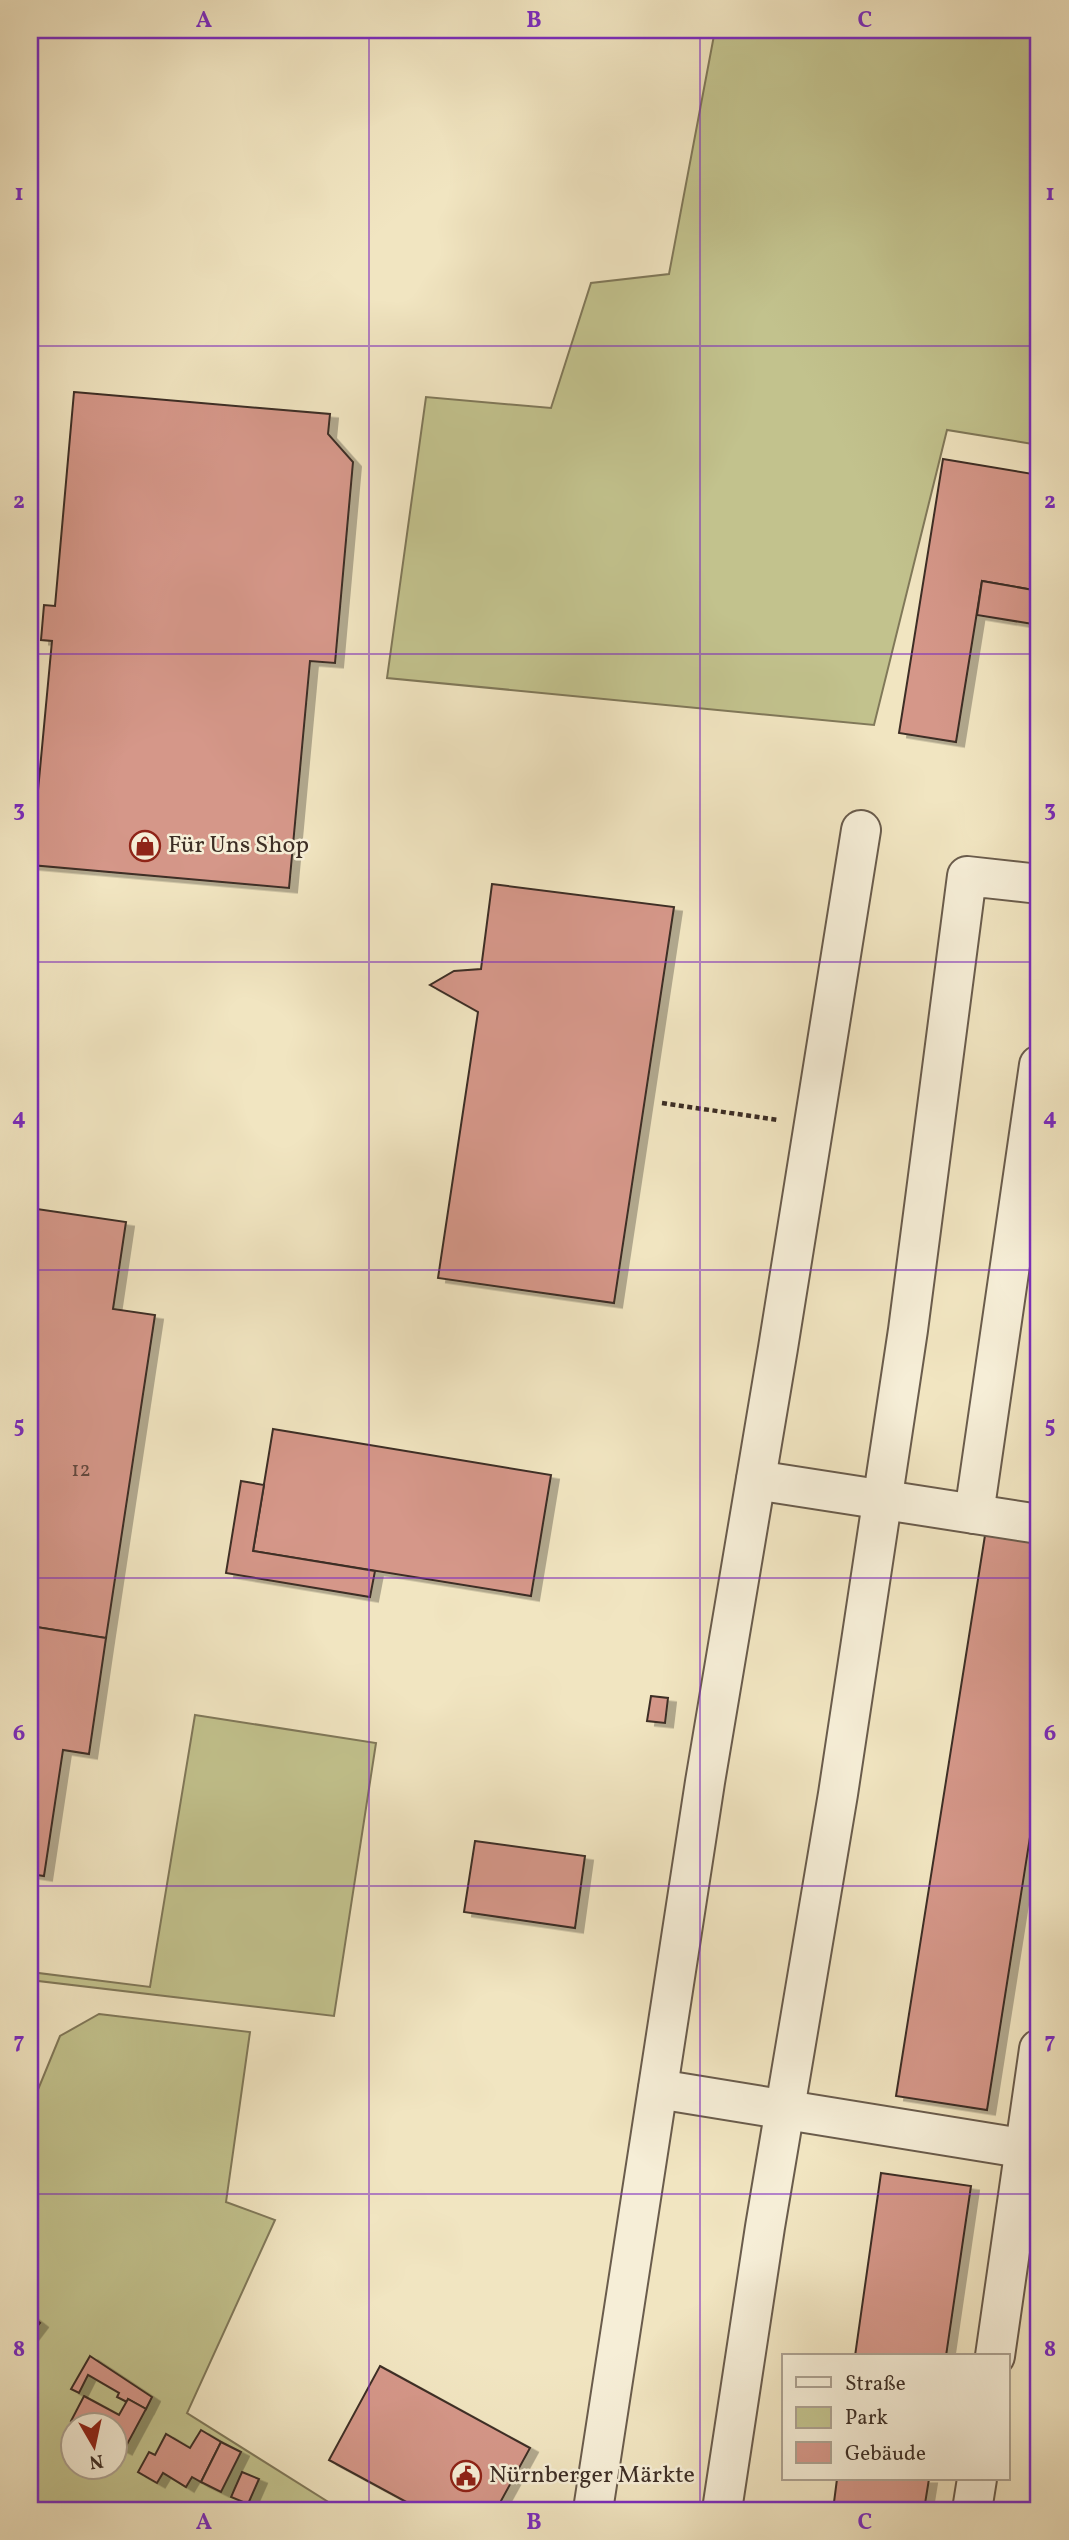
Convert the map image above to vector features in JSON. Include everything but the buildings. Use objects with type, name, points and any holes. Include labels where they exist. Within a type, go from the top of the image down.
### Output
[{"type":"lane","points":[[593,2510],[705,1782],[861,831]]},
{"type":"lane","points":[[722,2510],[765,2227],[838,1794],[910,1317],[967,876],[1039,884]]},
{"type":"lane","points":[[974,1514],[1039,1065]]},
{"type":"lane","points":[[756,1480],[1039,1524]]},
{"type":"lane","points":[[995,2354],[1032,2150],[1039,2049]]},
{"type":"lane","points":[[658,2089],[1032,2150]]},
{"type":"lane","points":[[972,2510],[977,2480]]},
{"type":"path","points":[[662,1103],[814,1125]]},
{"type":"green space","points":[[715,30],[1039,30],[1039,445],[947,430],[874,725],[387,678],[426,397],[551,408],[591,283],[669,274]]},
{"type":"green space","points":[[195,1715],[376,1743],[334,2016],[30,1980],[30,1972],[150,1987]]},
{"type":"green space","points":[[99,2014],[250,2032],[226,2202],[275,2220],[187,2413],[341,2510],[30,2510],[30,2109],[60,2036]]},
{"type":"place","name":"Für Uns Shop","points":[[145,846]]},
{"type":"place","name":"Nürnberger Märkte","points":[[466,2476]]}]
